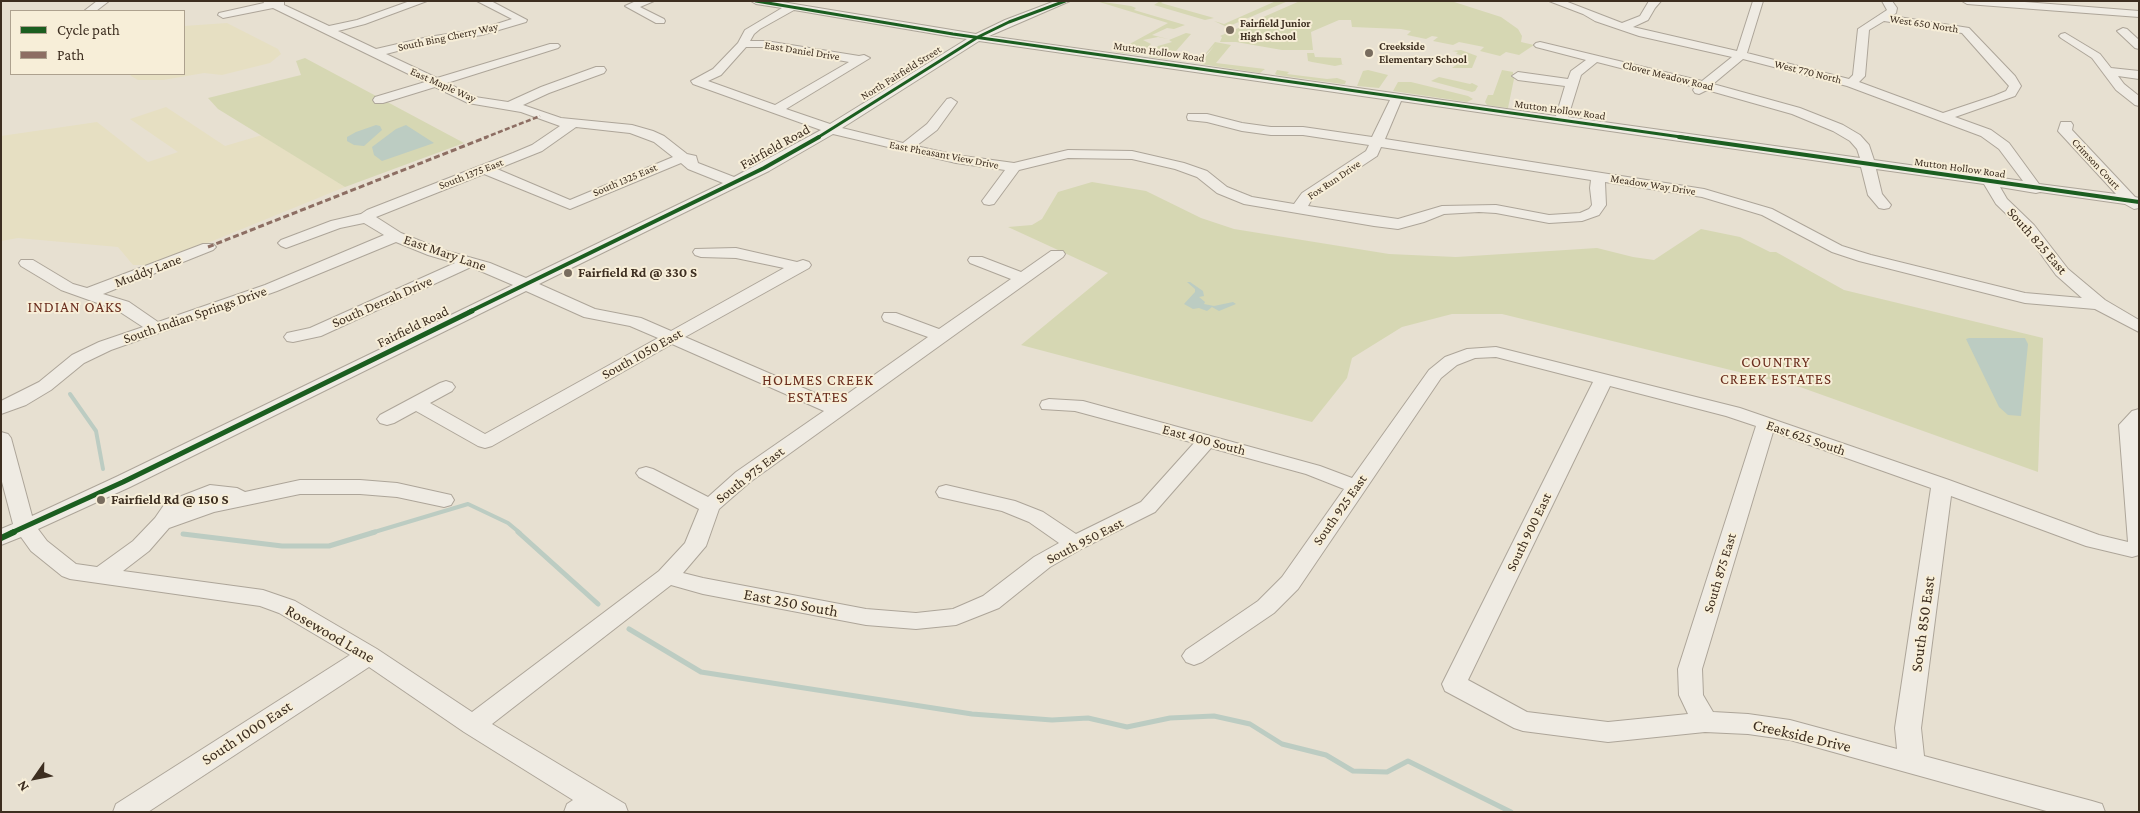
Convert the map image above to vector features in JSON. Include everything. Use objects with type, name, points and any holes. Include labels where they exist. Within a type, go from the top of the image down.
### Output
[{"type":"street","points":[[90,10],[104,1]]},
{"type":"street","points":[[223,15],[271,3],[289,1]]},
{"type":"street","points":[[328,30],[361,22],[422,1]]},
{"type":"street","name":"South Bing Cherry Way","points":[[375,53],[428,40],[482,32],[522,20],[482,1]]},
{"type":"street","points":[[649,1],[630,6],[660,21]]},
{"type":"street","name":"Mutton Hollow Road","points":[[756,1],[792,5],[978,37],[2136,204]]},
{"type":"street","name":"North Fairfield Street","points":[[831,129],[978,37],[1009,22],[1065,1]]},
{"type":"street","name":"West 770 North","points":[[1554,1],[1623,27],[1851,83],[1944,116],[1986,133],[1997,140],[2004,146],[2036,189]]},
{"type":"street","points":[[1623,27],[1644,18],[1650,6],[1656,1]]},
{"type":"street","points":[[1694,95],[1741,55],[1758,1]]},
{"type":"street","points":[[1851,83],[1859,76],[1864,29],[1892,11],[1887,1]]},
{"type":"street","points":[[1967,1],[2139,14]]},
{"type":"street","name":"East Maple Way","points":[[271,3],[472,100],[491,105],[511,106],[559,122],[632,129],[659,139],[697,168],[740,179]]},
{"type":"street","points":[[792,5],[749,32],[744,44],[717,72],[697,82],[831,129]]},
{"type":"street","name":"West 650 North","points":[[1882,17],[1966,30],[1982,50],[2011,79],[2015,86],[2011,92],[1998,99],[1944,116]]},
{"type":"street","points":[[2065,36],[2096,56],[2120,87],[2139,102]]},
{"type":"street","name":"East Daniel Drive","points":[[744,44],[766,44],[864,58],[776,109]]},
{"type":"street","name":"Clover Meadow Road","points":[[1540,45],[1754,98],[1796,111],[1838,128],[1855,138],[1864,148],[1876,195],[1884,205]]},
{"type":"street","points":[[379,100],[554,46]]},
{"type":"street","points":[[1561,120],[1578,70],[1596,58]]},
{"type":"street","points":[[511,106],[545,90],[600,70]]},
{"type":"street","points":[[2108,71],[2139,75]]},
{"type":"street","points":[[1518,76],[1572,83]]},
{"type":"street","name":"Fox Run Drive","points":[[1298,210],[1307,196],[1372,154],[1397,97]]},
{"type":"street","points":[[905,148],[932,127],[951,102]]},
{"type":"street","name":"Meadow Way Drive","points":[[1193,117],[1207,118],[1242,127],[1271,131],[1303,131],[1704,192],[1747,204],[1837,249],[1865,258],[2025,298],[2099,304]]},
{"type":"street","name":"South 1375 East","points":[[366,218],[372,213],[537,148],[572,124]]},
{"type":"street","name":"Crimson Court","points":[[2066,125],[2065,131],[2136,204]]},
{"type":"street","name":"East Pheasant View Drive","points":[[831,129],[956,159],[1014,167],[1068,154],[1132,155],[1179,166],[1202,174],[1222,190],[1249,201],[1374,222],[1398,224],[1420,219],[1442,210],[1479,208],[1550,219],[1582,217],[1594,212],[1599,205],[1597,188],[1599,176]]},
{"type":"street","name":"Fairfield Road","points":[[1,538],[123,482],[527,285],[785,157],[831,129]]},
{"type":"street","name":"South 1325 East","points":[[484,169],[570,205],[640,172],[682,158]]},
{"type":"street","points":[[989,201],[1014,167]]},
{"type":"street","name":"South 825 East","points":[[1990,182],[2002,201],[2029,228],[2062,272],[2099,304],[2139,327]]},
{"type":"street","points":[[286,243],[336,224],[366,218]]},
{"type":"street","name":"East Mary Lane","points":[[366,218],[396,236],[434,252],[470,262],[590,313],[635,322],[838,410]]},
{"type":"street","name":"South Indian Springs Drive","points":[[1,408],[44,386],[78,359],[156,328],[271,288],[396,236]]},
{"type":"street","name":"Muddy Lane","points":[[87,294],[208,248]]},
{"type":"street","name":"South 1050 East","points":[[415,404],[485,442],[804,265],[736,253],[701,252]]},
{"type":"street","name":"South 975 East","points":[[473,725],[667,576],[695,546],[710,506],[743,477],[1056,254]]},
{"type":"street","points":[[976,260],[1023,278]]},
{"type":"street","name":"South Derrah Drive","points":[[293,337],[315,332],[470,262]]},
{"type":"street","points":[[27,263],[67,287],[124,306],[156,328]]},
{"type":"street","points":[[890,317],[941,336]]},
{"type":"street","name":"East 625 South","points":[[1473,353],[1496,352],[1733,412],[1942,484],[2094,541],[2137,546]]},
{"type":"street","name":"South 925 East","points":[[1194,656],[1266,607],[1290,583],[1435,374],[1451,361],[1473,353]]},
{"type":"street","name":"South 900 East","points":[[1454,684],[1604,379]]},
{"type":"street","points":[[387,419],[446,387]]},
{"type":"street","name":"East 400 South","points":[[1049,405],[1076,404],[1313,470],[1357,486]]},
{"type":"street","points":[[2137,546],[2129,425],[2139,415]]},
{"type":"street","name":"South 875 East","points":[[1704,722],[1692,695],[1690,669],[1766,424]]},
{"type":"street","points":[[1,438],[24,526]]},
{"type":"street","name":"South 950 East","points":[[916,621],[956,617],[991,602],[1042,562],[1075,543],[1148,507],[1207,440]]},
{"type":"street","points":[[646,473],[710,506]]},
{"type":"street","name":"South 850 East","points":[[1912,763],[1908,728],[1942,484]]},
{"type":"street","points":[[102,575],[141,546],[162,523],[173,507],[210,492],[248,497],[300,487],[360,487],[397,490],[444,500]]},
{"type":"street","points":[[946,492],[1008,506],[1036,517],[1075,543]]},
{"type":"street","name":"Rosewood Lane","points":[[24,526],[39,546],[70,570],[263,598],[287,607],[369,655],[595,807]]},
{"type":"street","name":"East 250 South","points":[[667,576],[704,586],[856,615],[916,621]]},
{"type":"street","name":"South 1000 East","points":[[140,808],[369,655]]},
{"type":"street","name":"Creekside Drive","points":[[1454,684],[1522,721],[1608,732],[1704,722],[1748,724],[1790,730],[2092,812]]},
{"type":"shaded area","points":[[227,23],[278,49],[281,54],[270,63],[222,75],[204,73],[163,80],[138,80],[131,76],[185,75],[185,26]]},
{"type":"shaded area","points":[[166,107],[225,146],[262,135],[345,187],[161,262],[148,265],[133,265],[118,247],[18,238],[1,241],[1,136],[97,122],[148,162],[178,152],[130,119]]},
{"type":"shaded area","points":[[376,125],[380,126],[382,130],[364,146],[354,145],[347,141],[347,137],[356,132]]},
{"type":"shaded area","points":[[406,125],[434,143],[382,161],[374,155],[372,147],[396,129]]},
{"type":"shaded area","points":[[1187,282],[1203,291],[1204,296],[1199,297],[1205,302],[1204,304],[1214,306],[1233,302],[1236,304],[1219,311],[1212,307],[1207,311],[1199,308],[1193,309],[1184,304],[1195,292],[1195,289]]},
{"type":"shaded area","points":[[2025,338],[2028,344],[2021,416],[2008,415],[1999,407],[1966,339]]},
{"type":"green space","points":[[1096,1],[1131,6],[1136,8],[1134,10],[1185,25],[1174,29],[1167,28],[1152,35],[1168,39],[1158,37],[1143,40],[1151,44],[1140,55],[1115,52],[1168,23]]},
{"type":"green space","points":[[1164,1],[1161,3],[1214,18],[1205,20],[1154,5]]},
{"type":"green space","points":[[1276,1],[1288,1],[1227,27],[1214,21],[1224,24]]},
{"type":"green space","points":[[1300,1],[1451,1],[1501,17],[1518,29],[1522,36],[1521,42],[1534,45],[1519,55],[1506,52],[1500,56],[1480,51],[1484,47],[1459,42],[1453,45],[1433,41],[1438,37],[1432,36],[1426,39],[1407,35],[1411,31],[1401,29],[1352,27],[1351,20],[1339,20],[1311,32],[1313,50],[1282,50],[1236,42],[1220,42],[1222,37],[1220,36]]},
{"type":"green space","points":[[1186,33],[1191,34],[1169,59],[1149,57],[1158,46],[1172,42],[1169,40]]},
{"type":"green space","points":[[1215,42],[1231,45],[1216,63],[1265,69],[1260,73],[1200,64],[1214,46],[1197,64]]},
{"type":"green space","points":[[1461,50],[1477,56],[1472,68],[1452,68],[1468,57],[1452,51]]},
{"type":"green space","points":[[1307,53],[1314,53],[1315,57],[1341,58],[1342,64],[1344,64],[1335,66],[1308,61]]},
{"type":"green space","points":[[305,58],[464,143],[345,187],[218,109],[208,98],[301,75],[296,61]]},
{"type":"green space","points":[[1277,70],[1289,72],[1287,74],[1327,79],[1337,78],[1346,81],[1345,84],[1342,84],[1277,75],[1275,74]]},
{"type":"green space","points":[[1368,70],[1388,75],[1379,88],[1357,86],[1363,71]]},
{"type":"green space","points":[[1502,70],[1515,74],[1508,108],[1487,105],[1485,102],[1488,95],[1493,95]]},
{"type":"green space","points":[[1439,77],[1472,83],[1478,86],[1472,92],[1431,81]]},
{"type":"green space","points":[[1398,82],[1411,82],[1468,96],[1473,99],[1467,102],[1393,91]]},
{"type":"green space","points":[[1092,182],[1146,191],[1201,218],[1234,229],[1389,254],[1456,257],[1597,248],[1654,260],[1701,229],[1740,237],[1770,252],[1776,252],[1844,290],[2043,338],[2038,472],[1800,387],[1502,314],[1452,314],[1402,327],[1352,358],[1347,378],[1312,422],[1021,345],[1108,273],[1008,227],[1032,225],[1042,219],[1058,192]]},
{"type":"waterway","points":[[70,394],[96,431],[103,469]]},
{"type":"waterway","points":[[371,533],[468,504],[508,523],[520,533]]},
{"type":"waterway","points":[[183,534],[282,546],[329,546],[375,532]]},
{"type":"waterway","points":[[518,532],[598,604]]},
{"type":"waterway","points":[[629,629],[701,672],[972,714],[1052,720],[1088,718],[1127,727],[1170,718],[1214,716],[1250,724],[1282,744],[1326,755],[1353,771],[1387,772],[1408,761],[1511,812]]},
{"type":"marked path","points":[[208,247],[540,116]]},
{"type":"cycle path","points":[[756,1],[953,34],[2139,202]]},
{"type":"cycle path","points":[[1,538],[123,482],[764,168],[809,143],[978,37],[1009,22],[1065,1]]},
{"type":"place","name":"Fairfield Junior High School","points":[[1230,30]]},
{"type":"place","name":"Creekside Elementary School","points":[[1369,53]]},
{"type":"place","name":"Fairfield Rd @ 330 S","points":[[568,273]]},
{"type":"place","name":"Fairfield Rd @ 150 S","points":[[101,500]]},
{"type":"district","name":"INDIAN OAKS","points":[[75,307]]},
{"type":"district","name":"COUNTRY CREEK ESTATES","points":[[1776,370]]},
{"type":"district","name":"HOLMES CREEK ESTATES","points":[[818,388]]}]
